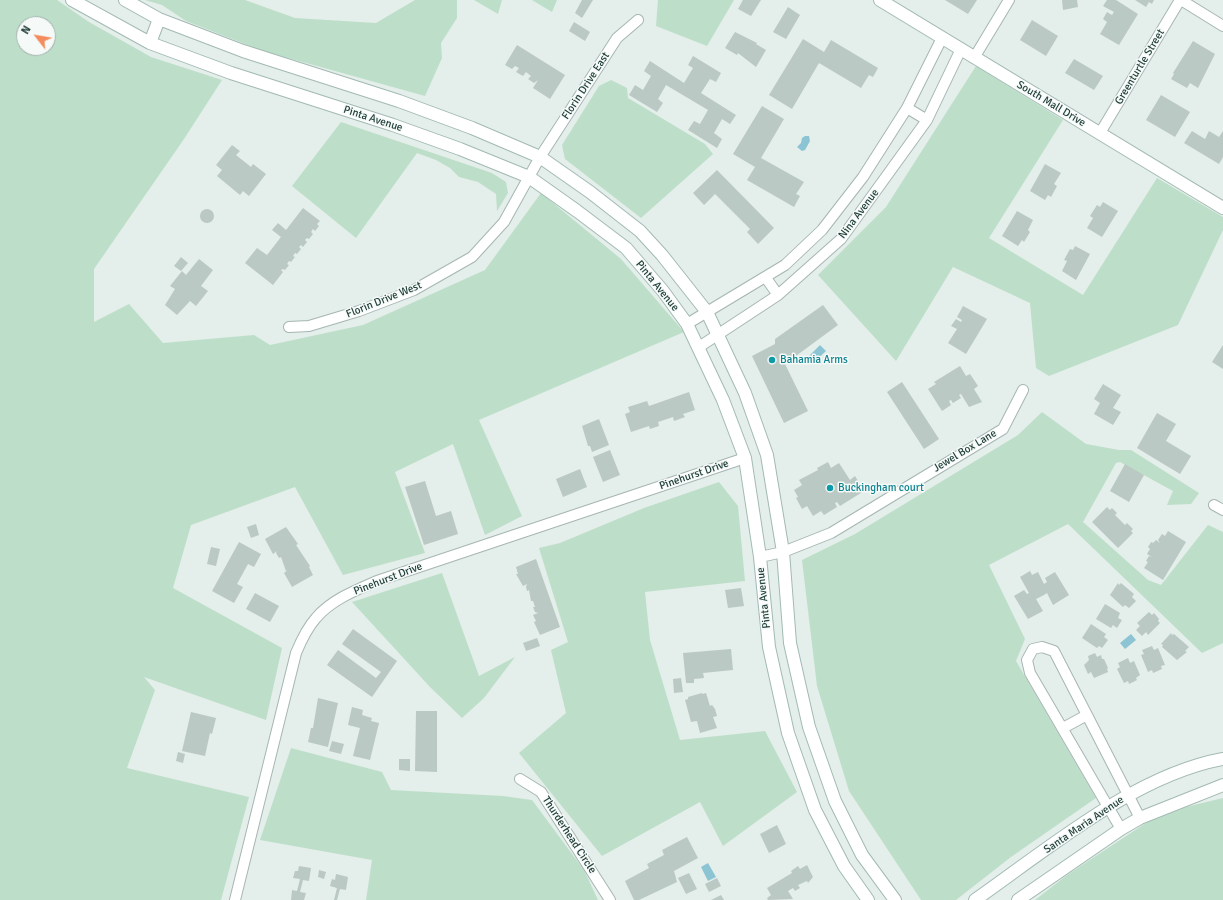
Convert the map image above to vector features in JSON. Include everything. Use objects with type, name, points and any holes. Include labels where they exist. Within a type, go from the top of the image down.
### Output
[{"type":"street","name":"Pinta Avenue","points":[[72,0],[150,43],[231,73],[400,127],[460,149],[528,178],[577,211],[626,248],[663,291],[687,324],[723,400],[745,458],[760,557],[769,647],[788,733],[815,810],[844,866],[868,900]]},
{"type":"street","name":"Pinta Avenue","points":[[124,0],[159,20],[243,51],[399,101],[472,128],[540,157],[590,192],[640,231],[662,255],[707,312],[719,334],[746,393],[767,455],[783,552],[790,643],[809,727],[834,801],[862,855],[895,900]]},
{"type":"street","name":"South Mall Drive","points":[[880,0],[1223,208]]},
{"type":"street","points":[[974,58],[1009,0]]},
{"type":"street","points":[[1180,0],[1223,26]]},
{"type":"street","name":"Greenturtle Street","points":[[1100,133],[1180,0]]},
{"type":"street","points":[[150,43],[159,20]]},
{"type":"street","name":"Florin Drive East","points":[[540,157],[617,38],[638,20]]},
{"type":"street","name":"Nina Avenue","points":[[687,324],[766,278],[785,265],[822,230],[863,176],[907,108],[942,38]]},
{"type":"street","name":"Nina Avenue","points":[[699,347],[778,296],[841,239],[927,120],[961,49]]},
{"type":"street","points":[[907,108],[927,120]]},
{"type":"street","name":"Florin Drive West","points":[[288,327],[309,326],[359,312],[414,290],[472,257],[504,222],[540,157]]},
{"type":"street","points":[[766,278],[778,296]]},
{"type":"street","name":"Jewel Box Lane","points":[[760,557],[783,552],[831,533],[1003,429],[1023,390]]},
{"type":"street","name":"Pinehurst Drive","points":[[235,900],[296,653],[303,636],[315,618],[347,595],[377,581],[745,458]]},
{"type":"street","points":[[1214,505],[1223,510]]},
{"type":"street","points":[[1121,829],[1109,806],[1030,673],[1027,660],[1033,648],[1042,646],[1054,651],[1140,818]]},
{"type":"street","points":[[1063,728],[1087,715]]},
{"type":"street","points":[[788,733],[809,727]]},
{"type":"street","name":"Santa Maria Avenue","points":[[976,900],[1109,806],[1182,770],[1223,759]]},
{"type":"street","name":"Thurderhead Circle","points":[[520,779],[541,792],[610,900]]},
{"type":"street","points":[[1018,900],[1121,829],[1140,818],[1223,785]]},
{"type":"green space","points":[[0,0],[57,0],[89,22],[151,57],[222,80],[184,139],[94,269],[94,322],[129,304],[163,343],[254,335],[270,345],[363,325],[485,270],[541,193],[621,259],[684,332],[479,420],[522,516],[485,535],[453,444],[395,472],[425,553],[343,575],[295,487],[191,525],[173,588],[282,648],[266,720],[144,677],[155,690],[127,768],[249,797],[221,900],[0,900]]},
{"type":"green space","points":[[145,0],[245,0],[295,18],[376,23],[415,0],[457,0],[457,18],[441,43],[442,58],[425,96],[263,51],[186,21],[162,5]]},
{"type":"green space","points":[[474,0],[502,0],[498,14]]},
{"type":"green space","points":[[532,0],[557,0],[552,12]]},
{"type":"green space","points":[[658,0],[734,0],[707,46],[656,26]]},
{"type":"green space","points":[[976,66],[1063,120],[989,238],[1083,295],[1157,178],[1223,217],[1223,230],[1178,325],[1049,376],[1036,368],[1030,303],[953,267],[896,361],[818,275],[886,207]]},
{"type":"green space","points":[[611,80],[627,88],[628,98],[705,144],[713,154],[641,218],[565,159],[562,145],[599,86]]},
{"type":"green space","points":[[341,122],[492,173],[506,182],[508,193],[497,211],[496,194],[478,182],[459,177],[450,168],[436,160],[417,153],[356,238],[292,186]]},
{"type":"green space","points":[[1042,412],[1086,444],[1119,450],[1131,450],[1199,493],[1191,504],[1167,505],[1173,491],[1120,462],[1116,463],[1083,522],[1148,580],[1161,585],[1208,525],[1223,532],[1223,643],[1202,653],[1068,524],[989,565],[1025,639],[1016,661],[1096,798],[1011,857],[956,900],[921,900],[849,791],[817,686],[802,560],[855,534],[1018,435]]},
{"type":"green space","points":[[719,482],[738,506],[745,581],[645,592],[650,640],[680,740],[765,731],[797,792],[723,846],[700,802],[602,856],[519,753],[566,713],[551,650],[568,642],[539,548],[560,543],[644,508]]},
{"type":"green space","points":[[442,573],[479,676],[515,657],[484,698],[462,718],[430,687],[352,602]]},
{"type":"green space","points":[[291,748],[382,772],[391,790],[503,796],[532,800],[584,870],[598,900],[366,900],[372,860],[260,840]]},
{"type":"green space","points":[[1223,798],[1223,900],[1035,900],[1067,875],[1161,813]]},
{"type":"water","points":[[809,136],[810,141],[805,150],[802,151],[797,147],[801,143],[802,138]]},
{"type":"water","points":[[820,345],[826,351],[812,364],[806,359]]},
{"type":"water","points":[[1131,634],[1136,640],[1125,649],[1120,643]]},
{"type":"water","points":[[708,863],[716,877],[708,881],[701,867]]},
{"type":"building","points":[[582,0],[593,0],[582,18],[575,13]]},
{"type":"building","points":[[743,0],[761,0],[751,16],[738,9]]},
{"type":"building","points":[[945,0],[977,0],[968,14]]},
{"type":"building","points":[[1062,0],[1077,0],[1078,7],[1063,10]]},
{"type":"building","points":[[1107,0],[1116,0],[1138,14],[1119,45],[1100,34],[1107,22],[1103,19],[1107,12],[1112,15],[1114,12],[1103,6]]},
{"type":"building","points":[[1135,0],[1154,0],[1152,4],[1149,2],[1146,7]]},
{"type":"building","points":[[788,7],[800,15],[786,39],[773,32]]},
{"type":"building","points":[[1032,20],[1058,36],[1046,56],[1020,40]]},
{"type":"building","points":[[574,22],[590,32],[585,41],[569,31]]},
{"type":"building","points":[[735,32],[757,43],[756,44],[766,50],[756,67],[738,53],[737,55],[725,48]]},
{"type":"building","points":[[803,39],[824,52],[831,40],[878,68],[873,77],[869,75],[861,88],[819,63],[792,109],[769,95]]},
{"type":"building","points":[[1193,41],[1215,54],[1198,88],[1190,83],[1187,88],[1171,79],[1174,74],[1173,73]]},
{"type":"building","points":[[517,45],[565,75],[550,99],[533,88],[538,80],[534,83],[528,79],[531,76],[526,72],[523,76],[516,72],[519,68],[515,66],[512,69],[505,65]]},
{"type":"building","points":[[693,56],[721,73],[716,82],[710,79],[701,93],[736,115],[730,124],[722,119],[714,133],[722,139],[717,148],[688,130],[694,121],[700,124],[708,110],[666,85],[658,99],[663,103],[657,112],[629,95],[635,85],[643,90],[651,76],[644,71],[650,61],[684,83],[693,68],[688,65]]},
{"type":"building","points":[[1074,59],[1103,76],[1094,90],[1065,73]]},
{"type":"building","points":[[1161,95],[1190,112],[1175,137],[1146,120]]},
{"type":"building","points":[[762,106],[784,119],[761,158],[804,182],[796,194],[800,196],[794,207],[747,180],[755,167],[733,154]]},
{"type":"building","points":[[1192,131],[1205,139],[1209,131],[1219,137],[1223,131],[1223,157],[1219,164],[1184,143]]},
{"type":"building","points":[[232,145],[240,151],[236,155],[251,167],[253,164],[266,174],[249,196],[243,191],[240,195],[217,176],[222,170],[216,165]]},
{"type":"building","points":[[1045,164],[1061,173],[1054,184],[1057,186],[1051,197],[1048,195],[1045,200],[1030,191]]},
{"type":"building","points":[[717,170],[774,228],[758,244],[747,232],[750,229],[715,194],[704,205],[693,193]]},
{"type":"building","points":[[1103,202],[1118,211],[1102,237],[1087,228],[1093,218],[1090,216],[1097,205],[1100,207]]},
{"type":"building","points":[[303,208],[320,221],[317,224],[319,226],[315,231],[313,229],[311,232],[313,234],[309,239],[307,238],[305,240],[307,242],[303,247],[301,245],[299,247],[301,249],[297,254],[295,253],[293,256],[295,257],[291,262],[289,261],[287,264],[289,265],[285,270],[281,270],[283,272],[273,285],[245,263],[257,248],[267,255],[281,237],[272,230],[278,223],[286,230]]},
{"type":"building","points":[[207,209],[212,211],[214,216],[212,221],[207,223],[202,221],[200,216],[202,211]]},
{"type":"building","points":[[1017,211],[1033,220],[1028,230],[1030,232],[1024,242],[1022,240],[1018,246],[1002,236]]},
{"type":"building","points":[[1075,246],[1090,254],[1076,280],[1062,271],[1067,261],[1064,260],[1070,249],[1073,250]]},
{"type":"building","points":[[181,257],[188,263],[181,271],[174,266]]},
{"type":"building","points":[[199,259],[213,270],[201,286],[208,291],[196,306],[190,301],[177,315],[165,305],[175,289],[170,286],[182,271],[186,275]]},
{"type":"building","name":"Bahamia Arms","points":[[823,305],[838,325],[785,364],[808,411],[784,423],[752,356],[775,344],[775,339]]},
{"type":"building","points":[[963,306],[987,319],[966,354],[948,343],[957,329],[951,326],[956,319],[961,322],[962,320],[957,317]]},
{"type":"building","points":[[1223,345],[1223,369],[1212,362]]},
{"type":"building","points":[[960,366],[966,376],[970,374],[978,386],[974,389],[982,402],[969,407],[961,394],[959,395],[961,398],[953,403],[951,400],[949,401],[951,405],[942,411],[928,389],[936,384],[934,382]]},
{"type":"building","points":[[902,382],[939,439],[924,449],[887,392]]},
{"type":"building","points":[[1103,384],[1121,395],[1113,408],[1121,412],[1113,425],[1094,414],[1100,403],[1094,399]]},
{"type":"building","points":[[689,392],[695,410],[683,414],[685,417],[674,421],[673,417],[658,422],[659,426],[650,429],[649,426],[631,432],[625,414],[630,412],[628,407],[647,401],[649,406]]},
{"type":"building","points":[[1157,413],[1176,424],[1166,441],[1191,456],[1180,474],[1137,448]]},
{"type":"building","points":[[599,419],[609,445],[592,452],[590,446],[588,446],[582,426]]},
{"type":"building","points":[[610,450],[620,475],[603,482],[593,457]]},
{"type":"building","name":"Buckingham court","points":[[828,462],[831,468],[839,463],[850,480],[855,476],[864,491],[840,506],[837,502],[835,503],[837,507],[824,515],[821,511],[813,516],[807,506],[802,509],[796,498],[798,497],[794,490],[802,485],[799,480],[818,470],[817,468]]},
{"type":"building","points":[[1125,464],[1144,475],[1129,502],[1110,491]]},
{"type":"building","points":[[580,469],[587,487],[563,497],[556,479]]},
{"type":"building","points":[[425,481],[436,516],[451,511],[458,534],[424,545],[405,487]]},
{"type":"building","points":[[1107,507],[1110,510],[1112,508],[1117,513],[1115,515],[1125,525],[1127,523],[1133,529],[1131,531],[1133,533],[1118,548],[1092,522]]},
{"type":"building","points":[[256,524],[259,535],[251,538],[247,527]]},
{"type":"building","points":[[286,527],[298,544],[296,545],[310,566],[309,567],[313,575],[292,587],[284,573],[288,570],[286,571],[281,557],[279,558],[276,553],[277,551],[273,554],[265,539]]},
{"type":"building","points":[[1168,531],[1186,542],[1163,580],[1144,568],[1148,562],[1146,561],[1149,556],[1152,557],[1147,554],[1150,549],[1148,547],[1151,542],[1153,543],[1156,540],[1160,543],[1158,540],[1162,534],[1165,536]]},
{"type":"building","points":[[239,542],[261,554],[254,567],[248,564],[237,584],[243,587],[234,603],[212,591]]},
{"type":"building","points":[[211,547],[220,549],[216,566],[207,564]]},
{"type":"building","points":[[536,559],[560,627],[540,635],[534,622],[536,621],[533,615],[538,613],[535,612],[533,607],[535,607],[533,601],[531,601],[529,590],[527,591],[527,584],[523,586],[516,574],[518,574],[516,567]]},
{"type":"building","points":[[1030,571],[1032,575],[1038,572],[1044,584],[1047,582],[1045,578],[1055,572],[1069,595],[1053,605],[1047,593],[1036,599],[1043,611],[1028,619],[1014,596],[1024,590],[1027,594],[1029,593],[1020,577]]},
{"type":"building","points":[[1118,583],[1119,585],[1121,583],[1134,594],[1132,597],[1136,601],[1129,608],[1125,605],[1123,607],[1110,595]]},
{"type":"building","points":[[741,588],[744,606],[728,608],[725,590]]},
{"type":"building","points":[[255,593],[279,606],[270,622],[246,609]]},
{"type":"building","points":[[1105,604],[1120,613],[1118,618],[1122,620],[1117,628],[1113,625],[1111,628],[1096,619]]},
{"type":"building","points":[[1149,612],[1152,615],[1154,613],[1159,619],[1158,621],[1160,623],[1148,635],[1146,632],[1142,636],[1136,630],[1140,626],[1137,623]]},
{"type":"building","points":[[1091,624],[1106,634],[1104,637],[1108,640],[1102,648],[1099,646],[1097,648],[1082,638]]},
{"type":"building","points":[[353,629],[397,661],[372,697],[327,665],[338,650],[376,678],[381,672],[342,644]]},
{"type":"building","points":[[1171,633],[1189,647],[1185,651],[1187,652],[1177,660],[1162,647],[1163,645],[1161,644]]},
{"type":"building","points":[[537,638],[540,646],[526,651],[523,643]]},
{"type":"building","points":[[1152,646],[1154,650],[1158,648],[1165,665],[1161,666],[1162,669],[1153,673],[1152,670],[1148,672],[1141,655],[1144,654],[1142,650]]},
{"type":"building","points":[[731,649],[733,670],[703,673],[704,678],[694,679],[694,683],[686,683],[683,653]]},
{"type":"building","points":[[1095,653],[1097,657],[1101,655],[1102,659],[1104,659],[1108,672],[1094,678],[1091,672],[1088,674],[1084,665],[1089,660],[1088,656]]},
{"type":"building","points":[[1128,658],[1130,663],[1134,661],[1140,675],[1136,678],[1137,680],[1129,684],[1128,681],[1124,683],[1117,669],[1120,667],[1118,663]]},
{"type":"building","points":[[681,678],[683,692],[674,693],[673,679]]},
{"type":"building","points":[[706,693],[710,706],[712,705],[715,709],[717,716],[713,717],[717,728],[700,733],[697,721],[691,722],[685,700],[688,699],[688,697]]},
{"type":"building","points":[[318,698],[338,703],[328,747],[308,742],[311,728],[313,728]]},
{"type":"building","points":[[352,707],[363,710],[362,715],[372,718],[371,721],[379,723],[370,760],[353,756],[360,728],[348,725]]},
{"type":"building","points":[[416,711],[437,711],[437,772],[415,771]]},
{"type":"building","points":[[191,712],[216,718],[212,734],[210,733],[205,756],[182,751]]},
{"type":"building","points":[[332,741],[344,744],[341,754],[329,751]]},
{"type":"building","points":[[178,752],[185,754],[183,763],[176,761]]},
{"type":"building","points":[[399,759],[410,759],[410,771],[399,770]]},
{"type":"building","points":[[777,825],[786,844],[769,853],[760,834]]},
{"type":"building","points":[[687,837],[698,858],[674,871],[677,882],[639,900],[634,900],[625,881],[649,868],[647,864],[664,855],[662,850]]},
{"type":"building","points":[[807,865],[813,877],[808,883],[807,881],[798,885],[800,888],[795,891],[793,888],[788,891],[793,899],[768,900],[767,898],[771,895],[767,888],[792,873],[791,871],[798,866],[800,869]]},
{"type":"building","points":[[299,866],[311,868],[309,881],[303,880],[300,892],[306,893],[304,900],[291,900],[292,890],[297,891],[300,879],[293,878],[295,871],[298,871]]},
{"type":"building","points":[[319,870],[326,872],[324,879],[318,877]]},
{"type":"building","points":[[689,873],[697,889],[686,894],[678,878]]},
{"type":"building","points":[[336,874],[348,877],[346,890],[340,889],[337,900],[334,900],[337,888],[330,886],[332,879],[335,880]]},
{"type":"building","points":[[717,878],[721,886],[709,892],[705,884]]},
{"type":"building","points":[[721,895],[724,900],[711,900]]},
{"type":"place","name":"Bahamia Arms","points":[[772,360]]},
{"type":"place","name":"Buckingham court","points":[[830,488]]}]
